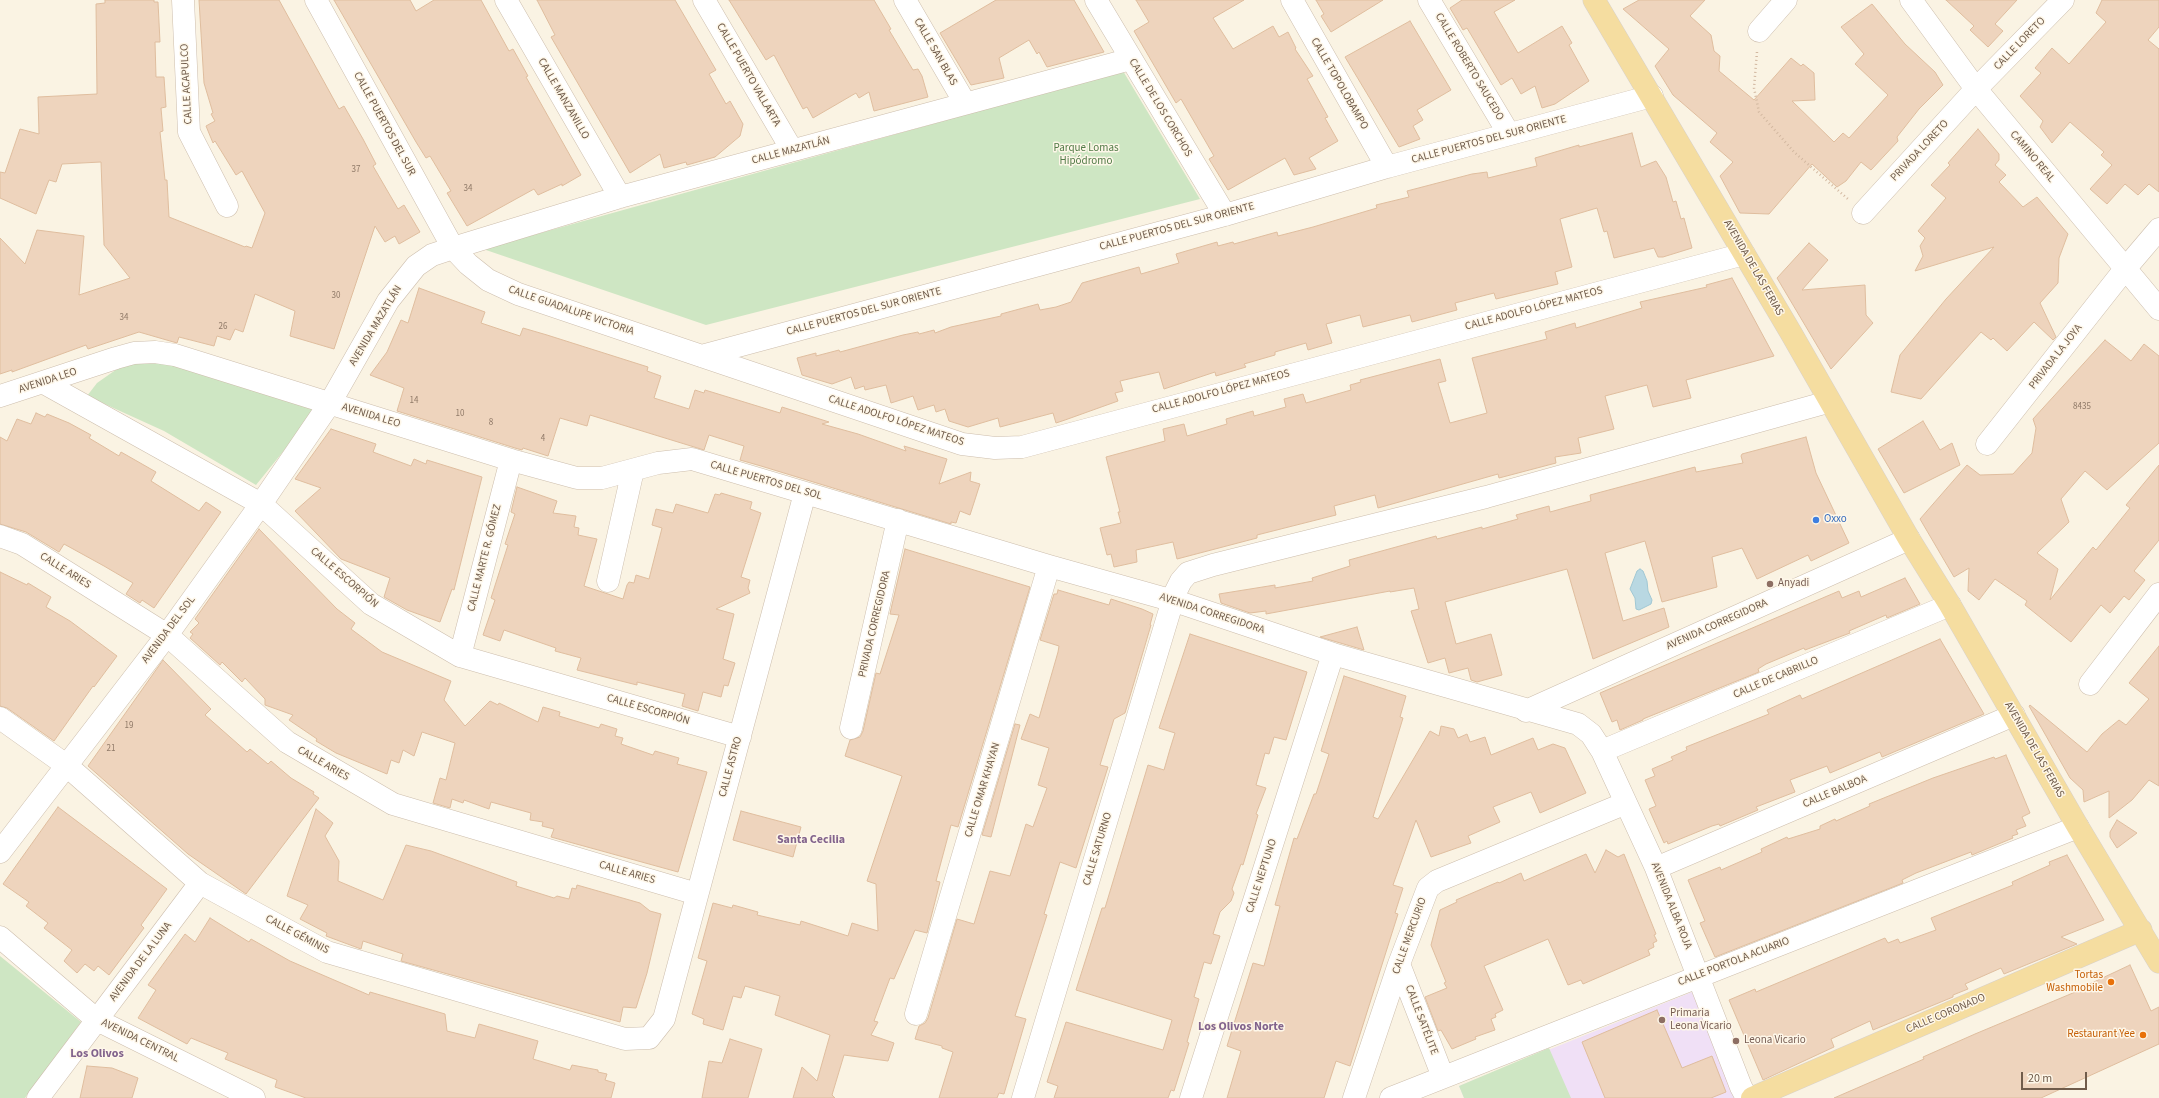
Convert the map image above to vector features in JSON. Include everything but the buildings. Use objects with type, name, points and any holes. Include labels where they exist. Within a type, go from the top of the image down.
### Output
[{"type":"main road","name":"AVENIDA DE LAS FERIAS","points":[[1594,0],[1744,254],[1828,402],[1950,605],[2078,827],[2158,958]]},
{"type":"main road","name":"CALLE CORONADO","points":[[1752,1098],[2141,930]]},
{"type":"street","name":"CALLE ACAPULCO","points":[[183,0],[189,132],[227,206]]},
{"type":"street","name":"CALLE PUERTOS DEL SUR","points":[[316,0],[453,248]]},
{"type":"street","name":"CALLE MANZANILLO","points":[[506,0],[620,197]]},
{"type":"street","name":"CALLE PUERTO VALLARTA","points":[[704,0],[792,150]]},
{"type":"street","name":"CALLE SAN BLAS","points":[[905,0],[965,103]]},
{"type":"street","name":"CALLE DE LOS CORCHOS","points":[[1096,0],[1225,215]]},
{"type":"street","name":"CALLE TOPOLOBAMPO","points":[[1292,0],[1387,167]]},
{"type":"street","name":"CALLE ROBERTO SAUCEDO","points":[[1428,0],[1509,134]]},
{"type":"street","points":[[1759,31],[1786,0]]},
{"type":"street","name":"CAMINO REAL","points":[[1911,0],[1976,89],[2159,309]]},
{"type":"street","name":"CALLE LORETO","points":[[1976,89],[2063,0]]},
{"type":"street","name":"CALLE MAZATLÁN","points":[[453,248],[620,197],[1131,59]]},
{"type":"street","name":"PRIVADA LORETO","points":[[1863,212],[1976,89]]},
{"type":"street","name":"CALLE PUERTOS DEL SUR ORIENTE","points":[[701,356],[1225,215],[1387,167],[1652,96]]},
{"type":"street","name":"PRIVADA LA JOYA","points":[[1987,444],[2125,269],[2159,229]]},
{"type":"street","name":"CALLE GUADALUPE VICTORIA","points":[[453,248],[468,264],[488,280],[518,294],[701,356]]},
{"type":"street","name":"AVENIDA MAZATLÁN","points":[[330,403],[388,302],[403,281],[416,266],[432,255],[453,248]]},
{"type":"street","name":"CALLE ADOLFO LÓPEZ MATEOS","points":[[701,356],[962,444],[995,448],[1022,447],[1744,254]]},
{"type":"street","name":"AVENIDA LEO","points":[[0,396],[44,383],[116,358],[134,354],[155,352],[175,355],[510,460],[577,478],[602,478],[633,470]]},
{"type":"street","name":"CALLE ESCORPIÓN","points":[[44,383],[261,504],[371,604],[460,656],[740,737]]},
{"type":"street","points":[[1173,600],[1181,581],[1188,574],[1200,568],[1486,497],[1828,402]]},
{"type":"street","name":"AVENIDA DEL SOL","points":[[0,852],[166,634],[261,504],[330,403]]},
{"type":"street","name":"CALLE PUERTOS DEL SOL","points":[[633,470],[658,463],[692,459],[898,520]]},
{"type":"street","name":"CALLE MARTE R. GÓMEZ","points":[[460,656],[510,460]]},
{"type":"street","points":[[608,581],[633,470]]},
{"type":"street","name":"CALLE ASTRO","points":[[649,1038],[664,1019],[806,493]]},
{"type":"street","name":"AVENIDA CORREGIDORA","points":[[898,520],[1050,566],[1173,600],[1333,654],[1526,711],[1578,724]]},
{"type":"street","name":"PRIVADA CORREGIDORA","points":[[852,728],[898,520]]},
{"type":"street","name":"CALLE ARIES","points":[[0,536],[22,544],[166,634],[287,742],[393,804],[697,894]]},
{"type":"street","name":"AVENIDA CORREGIDORA","points":[[1526,711],[1909,539]]},
{"type":"street","name":"CALLE OMAR KHAYAN","points":[[916,1014],[1050,566]]},
{"type":"street","points":[[2090,684],[2159,594]]},
{"type":"street","name":"CALLE SATURNO","points":[[1023,1098],[1173,600]]},
{"type":"street","name":"CALLE DE CABRILLO","points":[[1602,751],[1950,605]]},
{"type":"street","name":"CALLE NEPTUNO","points":[[1191,1098],[1333,654]]},
{"type":"street","name":"CALLE BALBOA","points":[[1656,868],[2014,715]]},
{"type":"street","name":"CALLE GÉMINIS","points":[[0,718],[66,765],[200,882],[327,952],[625,1039],[649,1038]]},
{"type":"street","name":"AVENIDA ALBA ROJA","points":[[1578,724],[1591,734],[1602,751],[1656,868],[1747,1098]]},
{"type":"street","name":"CALLE MERCURIO","points":[[1354,1098],[1399,964],[1428,888],[1437,881],[1626,803]]},
{"type":"street","name":"CALLE PORTOLA ACUARIO","points":[[1391,1098],[2078,827]]},
{"type":"street","name":"AVENIDA DE LA LUNA","points":[[38,1098],[200,882]]},
{"type":"street","name":"AVENIDA CENTRAL","points":[[0,937],[97,1020],[254,1098]]},
{"type":"street","name":"CALLE SATÉLITE","points":[[1399,964],[1443,1077]]},
{"type":"path","points":[[1759,31],[1754,88],[1759,112],[1794,152],[1863,212]]},
{"type":"shaded area","name":"Primaria Leona Vicario","points":[[1692,992],[1734,1098],[1464,1098],[1459,1086]]},
{"type":"green space","name":"Parque Lomas Hipódromo","points":[[1123,71],[1200,199],[706,325],[483,249]]},
{"type":"green space","points":[[168,359],[320,406],[256,485],[164,431],[87,396],[97,383],[127,362]]},
{"type":"green space","points":[[0,956],[81,1022],[25,1098],[0,1098]]},
{"type":"green space","points":[[1549,1048],[1571,1098],[1464,1098],[1459,1086]]},
{"type":"water","points":[[1640,569],[1643,571],[1647,581],[1648,591],[1652,600],[1651,604],[1639,610],[1636,609],[1635,598],[1630,589],[1637,571]]},
{"type":"place","name":"Oxxo","points":[[1816,520]]},
{"type":"place","name":"Anyadi","points":[[1770,584]]},
{"type":"place","name":"Tortas Washmobile","points":[[2111,982]]},
{"type":"place","name":"Primaria Leona Vicario","points":[[1662,1020]]},
{"type":"place","name":"Restaurant Yee","points":[[2143,1035]]},
{"type":"place","name":"Leona Vicario","points":[[1736,1041]]},
{"type":"district","name":"Santa Cecilia","points":[[811,840]]},
{"type":"district","name":"Los Olivos Norte","points":[[1241,1027]]},
{"type":"district","name":"Los Olivos","points":[[97,1054]]}]
